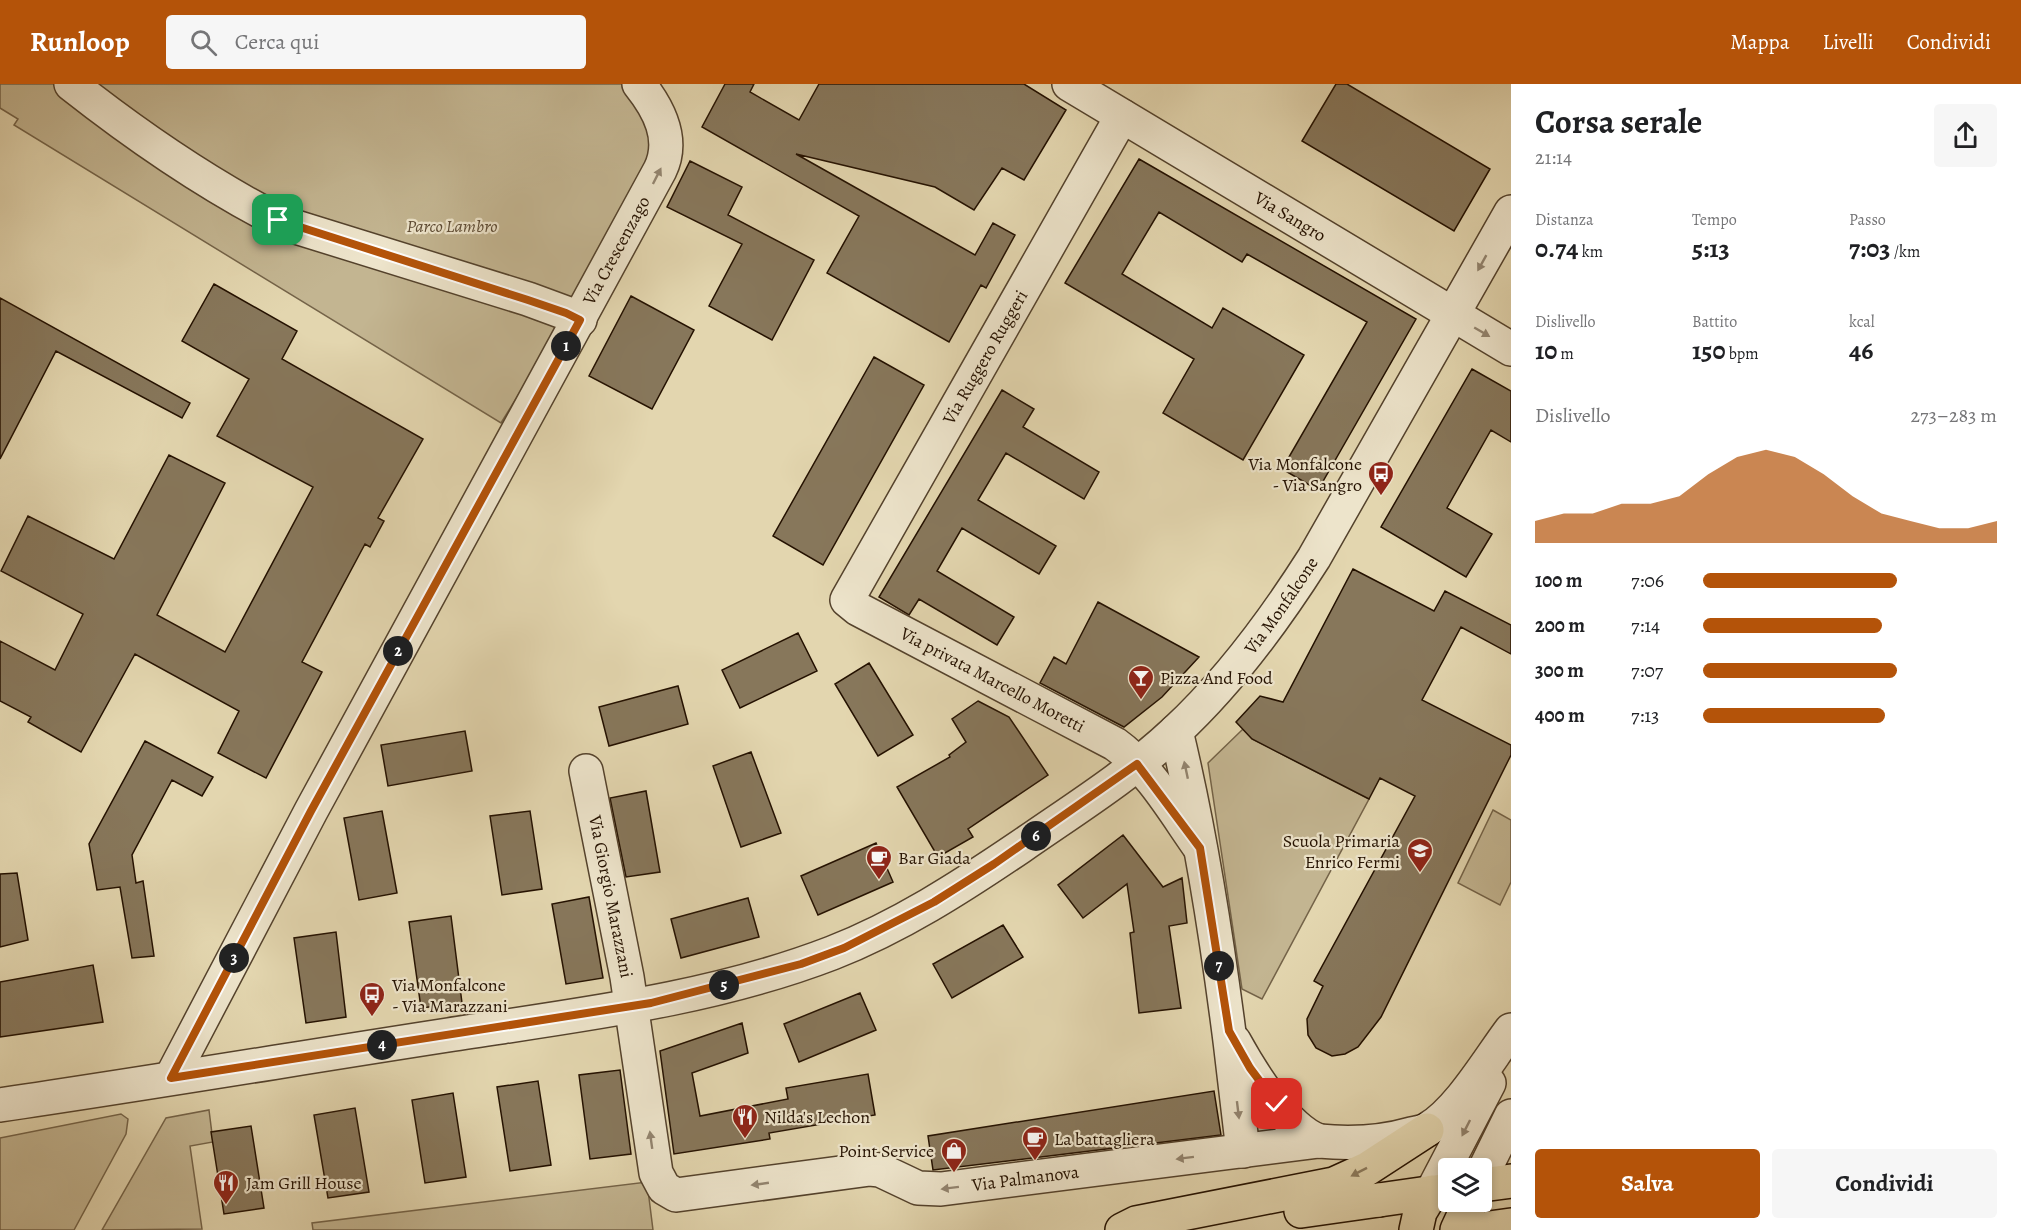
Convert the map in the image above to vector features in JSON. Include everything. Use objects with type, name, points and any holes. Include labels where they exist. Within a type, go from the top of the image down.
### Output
[{"type":"main road","points":[[1122,1230],[1136,1223],[1334,1184],[1367,1169],[1427,1130]]},
{"type":"main road","points":[[1492,1184],[1511,1181]]},
{"type":"main road","points":[[1165,1230],[1438,1191]]},
{"type":"main road","points":[[1416,1230],[1420,1212],[1438,1193]]},
{"type":"main road","points":[[1457,1230],[1465,1212]]},
{"type":"main road","points":[[1475,1230],[1511,1225]]},
{"type":"street","points":[[71,84],[116,120],[247,205],[283,223],[528,300],[580,320]]},
{"type":"street","name":"Via Crescenzago","points":[[171,1078],[311,811],[664,162],[667,141],[664,127],[639,84]]},
{"type":"street","name":"Via Sangro","points":[[1070,84],[1511,350]]},
{"type":"street","name":"Via Ruggero Ruggeri","points":[[847,598],[1122,116]]},
{"type":"street","name":"Via Monfalcone","points":[[0,1105],[674,998],[785,969],[831,953],[862,940],[934,902],[1137,764],[1176,731],[1234,669],[1294,589],[1329,533],[1511,212]]},
{"type":"street","name":"Via privata Marcello Moretti","points":[[847,598],[848,603],[1115,744],[1137,764],[1200,848]]},
{"type":"street","points":[[1176,731],[1200,848],[1229,1031],[1243,1150],[1319,1141],[1342,1143],[1381,1141],[1427,1130],[1442,1118],[1461,1096],[1511,1030]]},
{"type":"street","name":"Via Giorgio Marazzani","points":[[586,771],[631,1006],[656,1173],[660,1183],[670,1193]]},
{"type":"street","points":[[1229,1031],[1250,1068],[1294,1125],[1302,1133],[1319,1141]]},
{"type":"street","points":[[1451,1158],[1511,1038]]},
{"type":"street","points":[[1490,1158],[1511,1116]]},
{"type":"street","name":"Via Palmanova","points":[[670,1193],[682,1195],[870,1169],[880,1170],[918,1188],[941,1189],[1243,1150]]},
{"type":"green space","name":"Parco Lambro","points":[[0,84],[635,84],[658,141],[524,386],[501,423],[14,125],[18,119],[0,108]]},
{"type":"green space","points":[[1243,729],[1252,739],[1369,799],[1262,999],[1242,989],[1208,763]]},
{"type":"green space","points":[[1493,810],[1511,820],[1511,882],[1500,905],[1458,883]]},
{"type":"green space","points":[[209,1110],[213,1142],[190,1146],[202,1229],[102,1230],[166,1118]]},
{"type":"green space","points":[[121,1114],[128,1119],[126,1134],[74,1230],[0,1230],[0,1138]]},
{"type":"green space","points":[[647,1182],[653,1230],[313,1230],[312,1223]]},
{"type":"building","points":[[725,84],[754,84],[750,92],[799,120],[819,84],[1024,84],[1066,110],[1024,180],[1002,168],[974,210],[935,187],[796,154],[975,255],[993,223],[1015,235],[986,288],[981,285],[949,342],[827,273],[859,216],[702,127]]},
{"type":"building","points":[[1336,84],[1347,84],[1490,169],[1454,231],[1302,141]]},
{"type":"building","points":[[1139,159],[1416,319],[1318,490],[1282,469],[1367,322],[1247,254],[1242,262],[1159,212],[1122,274],[1212,328],[1223,308],[1304,355],[1243,460],[1163,413],[1194,359],[1065,283]]},
{"type":"building","points":[[690,161],[742,187],[728,215],[814,260],[772,340],[709,306],[742,244],[667,207]]},
{"type":"building","points":[[214,284],[297,331],[282,359],[423,439],[378,518],[384,521],[370,547],[365,544],[302,662],[322,672],[266,778],[218,753],[239,711],[135,654],[81,752],[28,722],[31,717],[0,701],[0,641],[55,670],[83,614],[1,571],[28,516],[114,559],[169,455],[225,483],[157,615],[225,652],[313,487],[217,436],[249,379],[182,341]]},
{"type":"building","points":[[631,296],[694,330],[652,409],[589,376]]},
{"type":"building","points":[[0,298],[190,403],[182,418],[56,351],[0,459]]},
{"type":"building","points":[[874,357],[924,385],[823,565],[773,536]]},
{"type":"building","points":[[1472,369],[1511,391],[1511,442],[1491,430],[1447,508],[1492,534],[1466,577],[1381,527]]},
{"type":"building","points":[[1002,390],[1034,409],[1023,427],[1099,472],[1084,499],[1006,453],[978,500],[1056,546],[1039,574],[962,528],[937,571],[1014,617],[997,645],[919,599],[909,615],[879,597]]},
{"type":"building","points":[[1353,569],[1434,611],[1445,591],[1511,625],[1511,654],[1461,627],[1422,700],[1511,745],[1511,755],[1381,1017],[1358,1047],[1345,1054],[1332,1056],[1316,1048],[1308,1035],[1307,1019],[1323,986],[1314,981],[1415,796],[1380,778],[1369,799],[1252,739],[1236,722],[1260,696],[1283,702]]},
{"type":"building","points":[[1098,602],[1199,657],[1162,697],[1124,727],[1040,683],[1054,657],[1066,664]]},
{"type":"building","points":[[798,633],[817,671],[740,708],[722,670]]},
{"type":"building","points":[[869,663],[913,735],[878,756],[835,684]]},
{"type":"building","points":[[678,686],[688,724],[609,746],[599,707]]},
{"type":"building","points":[[978,701],[1009,717],[1048,775],[968,829],[973,837],[938,857],[897,787],[950,757],[949,755],[966,742],[952,719]]},
{"type":"building","points":[[465,731],[472,771],[388,786],[381,745]]},
{"type":"building","points":[[145,741],[213,777],[202,796],[172,780],[132,855],[136,883],[143,881],[154,956],[132,958],[120,887],[97,890],[89,844]]},
{"type":"building","points":[[751,752],[781,833],[741,847],[713,766]]},
{"type":"building","points":[[646,791],[660,872],[626,877],[610,798]]},
{"type":"building","points":[[382,811],[397,893],[359,900],[344,818]]},
{"type":"building","points":[[530,811],[542,889],[502,895],[490,816]]},
{"type":"building","points":[[1123,835],[1163,887],[1182,878],[1187,923],[1169,926],[1181,1008],[1139,1013],[1130,933],[1134,932],[1127,884],[1083,918],[1058,885]]},
{"type":"building","points":[[876,843],[893,882],[818,915],[801,876]]},
{"type":"building","points":[[17,873],[28,940],[0,947],[0,874]]},
{"type":"building","points":[[589,897],[603,978],[566,984],[552,904]]},
{"type":"building","points":[[748,898],[759,937],[681,958],[671,919]]},
{"type":"building","points":[[451,916],[462,1003],[421,1008],[409,922]]},
{"type":"building","points":[[1003,925],[1023,957],[952,998],[933,964]]},
{"type":"building","points":[[336,932],[346,1017],[306,1023],[294,938]]},
{"type":"building","points":[[93,965],[103,1022],[0,1037],[0,982]]},
{"type":"building","points":[[860,993],[876,1030],[799,1062],[784,1024]]},
{"type":"building","points":[[742,1023],[748,1053],[692,1073],[700,1116],[788,1099],[786,1088],[868,1074],[875,1115],[769,1133],[770,1139],[674,1154],[660,1051]]},
{"type":"building","points":[[620,1070],[631,1154],[590,1159],[579,1075]]},
{"type":"building","points":[[538,1081],[551,1165],[510,1171],[497,1087]]},
{"type":"building","points":[[1214,1091],[1221,1135],[933,1170],[928,1136]]},
{"type":"building","points":[[453,1093],[466,1177],[425,1183],[412,1100]]},
{"type":"building","points":[[355,1108],[369,1192],[328,1198],[314,1115]]},
{"type":"building","points":[[251,1126],[264,1208],[224,1214],[211,1132]]},
{"type":"place","name":"Via Monfalcone - Via Sangro","points":[[1381,497]]},
{"type":"place","name":"Pizza And Food","points":[[1141,701]]},
{"type":"place","name":"Scuola Primaria Enrico Fermi","points":[[1420,874]]},
{"type":"place","name":"Bar Giada","points":[[879,881]]},
{"type":"place","name":"Via Monfalcone - Via Marazzani","points":[[372,1018]]},
{"type":"place","name":"Nilda's Lechon","points":[[745,1140]]},
{"type":"place","name":"La battagliera","points":[[1035,1162]]},
{"type":"place","name":"Point Service","points":[[954,1174]]},
{"type":"place","name":"Jam Grill House","points":[[226,1206]]},
{"type":"route","points":[[278,220],[528,300],[580,320],[311,811],[171,1078],[651,1003],[801,964],[844,948],[934,902],[994,864],[1119,779],[1137,764],[1150,778],[1200,848],[1229,1031],[1250,1068],[1277,1104]]}]
